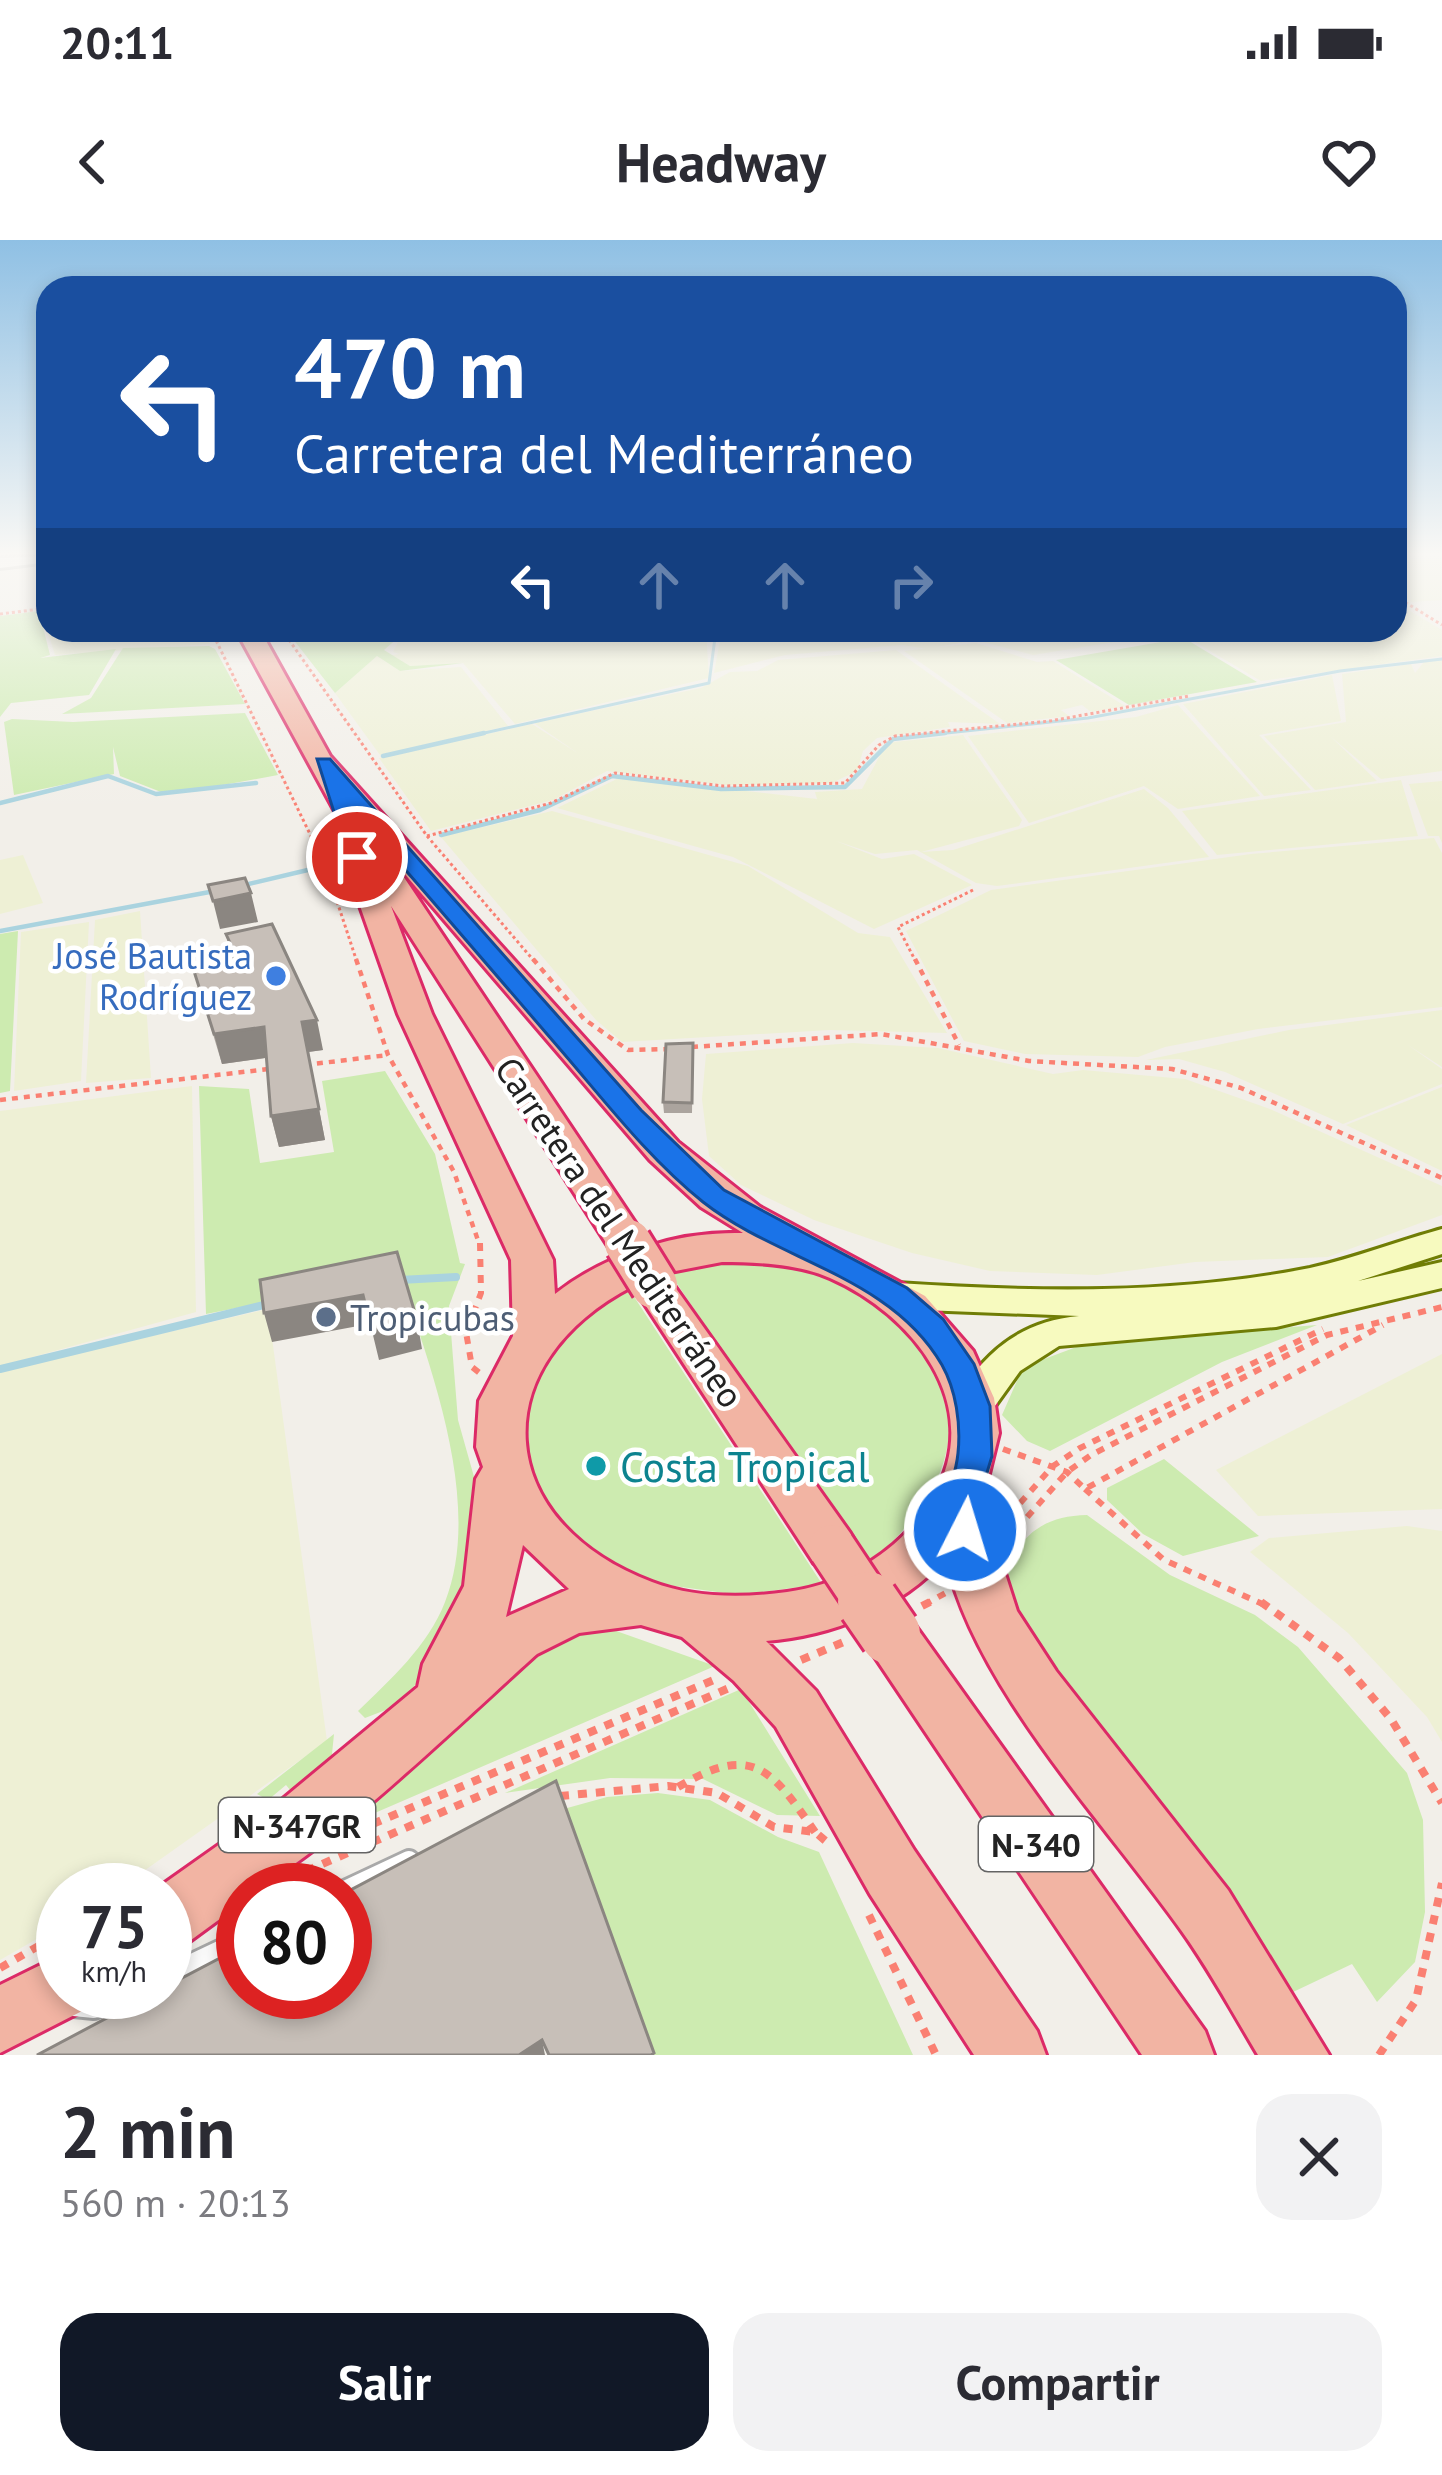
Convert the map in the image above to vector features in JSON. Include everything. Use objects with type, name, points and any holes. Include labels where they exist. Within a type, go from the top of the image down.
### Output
[{"type":"highway","name":"Carretera del Mediterráneo","points":[[255,642],[346,812],[654,1285],[1181,2055]]},
{"type":"highway","points":[[323,763],[632,1116],[714,1196],[821,1259],[897,1296],[932,1327],[958,1364],[974,1424],[975,1574],[1006,1641],[1206,1912],[1296,2055]]},
{"type":"highway","points":[[346,812],[346,832],[415,1014],[465,1130],[532,1260],[534,1334]]},
{"type":"highway","points":[[821,1259],[758,1248],[693,1250],[631,1265],[577,1294],[534,1334],[504,1393],[502,1459],[526,1516],[573,1566],[668,1609],[753,1664],[796,1709],[892,1871],[1013,2055]]},
{"type":"highway","name":"N-347GR","points":[[419,1716],[469,1643],[501,1560],[502,1459]]},
{"type":"highway","points":[[668,1609],[778,1618],[855,1597],[978,1518]]},
{"type":"highway","name":"N-347GR","points":[[192,1901],[299,1824],[419,1716],[518,1636],[572,1611],[668,1609]]},
{"type":"main road","points":[[897,1296],[1036,1305],[1258,1289],[1388,1263],[1442,1241]]},
{"type":"main road","points":[[974,1424],[1002,1361],[1023,1344],[1055,1332],[1276,1312],[1432,1288]]},
{"type":"lane","points":[[372,1877],[437,1846]]},
{"type":"path","points":[[218,642],[325,865],[388,1055],[454,1172],[480,1236],[481,1293],[466,1333],[472,1367],[504,1393]]},
{"type":"path","points":[[290,642],[427,836],[584,1019],[628,1051],[880,1034],[1029,1061],[1172,1069],[1241,1088],[1442,1178]]},
{"type":"path","points":[[427,836],[551,803],[615,773],[723,786],[844,783],[859,772],[874,746],[895,736],[1050,721],[1190,696]]},
{"type":"path","points":[[959,1045],[898,928],[973,890]]},
{"type":"path","points":[[294,1066],[388,1055]]},
{"type":"path","points":[[0,1100],[270,1069]]},
{"type":"path","points":[[978,1518],[1053,1466],[1322,1329],[1432,1288]]},
{"type":"path","points":[[1001,1547],[1067,1472],[1327,1336],[1442,1307]]},
{"type":"path","points":[[1085,1489],[1390,1321]]},
{"type":"path","points":[[974,1424],[1067,1472],[1163,1560],[1261,1602],[1339,1658],[1390,1719],[1442,1803]]},
{"type":"path","points":[[338,1839],[738,1670]]},
{"type":"path","points":[[296,1860],[309,1872],[341,1852],[745,1681]]},
{"type":"path","points":[[678,1787],[730,1760],[756,1763],[774,1771],[815,1832],[835,1849]]},
{"type":"path","points":[[556,1797],[678,1787],[717,1793],[774,1827],[815,1832]]},
{"type":"path","points":[[1379,2055],[1416,2000],[1442,1883]]},
{"type":"path","points":[[865,1908],[936,2055]]},
{"type":"green space","points":[[0,641],[47,642],[50,655],[40,658],[116,649],[89,695],[11,703],[0,717]]},
{"type":"green space","points":[[1442,641],[1442,656],[1261,681],[1195,642]]},
{"type":"green space","points":[[51,642],[210,644],[55,655]]},
{"type":"green space","points":[[295,642],[393,642],[384,650],[410,666],[463,663],[400,671],[377,656],[335,693]]},
{"type":"green space","points":[[398,642],[707,642],[709,678],[515,724],[463,663],[410,666],[393,652]]},
{"type":"green space","points":[[720,642],[965,642],[928,649],[902,645],[785,655],[714,673]]},
{"type":"green space","points":[[983,642],[1115,642],[1033,655]]},
{"type":"green space","points":[[1161,642],[1191,642],[1257,682],[1129,705],[1056,660]]},
{"type":"green space","points":[[976,643],[1037,662],[1053,661],[1125,706],[1091,712],[1082,705],[1061,710],[1069,716],[1007,723],[904,651]]},
{"type":"green space","points":[[209,646],[245,704],[62,714],[91,698],[123,648]]},
{"type":"green space","points":[[896,650],[1000,724],[948,722],[950,727],[877,738],[863,751],[857,771],[832,783],[726,785],[607,771],[553,800],[431,831],[379,758],[532,724],[579,754],[534,723],[701,688],[730,672],[757,671],[778,660]]},
{"type":"green space","points":[[377,656],[400,671],[461,667],[508,726],[380,755],[335,693]]},
{"type":"green space","points":[[1442,660],[1442,771],[1381,779],[1330,736],[1377,781],[1315,790],[1264,736],[1346,722],[1342,674],[1411,664],[1415,673],[1424,662]]},
{"type":"green space","points":[[1332,675],[1341,721],[1259,735],[1311,790],[1264,796],[1183,704]]},
{"type":"green space","points":[[1178,705],[1260,796],[1178,809],[1144,786],[1029,823],[968,736],[1136,717]]},
{"type":"green space","points":[[245,713],[278,775],[161,792],[120,776],[113,747],[114,774],[14,795],[4,722],[12,719],[73,722]]},
{"type":"green space","points":[[963,735],[1022,820],[1019,826],[921,852],[953,850],[1144,789],[1168,808],[1209,857],[997,886],[976,883],[917,850],[875,854],[836,841],[882,859],[914,854],[972,885],[874,929],[733,857],[557,808],[621,777],[817,799],[815,792],[862,789],[885,746],[894,742]]},
{"type":"green space","points":[[1401,780],[1418,836],[1217,855],[1182,811]]},
{"type":"green space","points":[[1442,781],[1442,843],[1439,836],[1428,836],[1409,784]]},
{"type":"green space","points":[[552,811],[748,866],[858,933],[890,937],[947,1033],[830,1030],[622,1042],[596,1020],[441,837]]},
{"type":"green space","points":[[1434,838],[1442,853],[1442,1007],[1258,1029],[1165,1047],[1138,1057],[1025,1054],[964,1041],[906,931],[991,890],[1251,854]]},
{"type":"green space","points":[[23,855],[43,903],[0,914],[0,860]]},
{"type":"green space","points":[[140,911],[151,1078],[86,1083],[95,920]]},
{"type":"green space","points":[[89,922],[81,1081],[14,1091],[21,932]]},
{"type":"green space","points":[[18,931],[10,1091],[0,1093],[0,934]]},
{"type":"green space","points":[[1442,1010],[1442,1067],[1408,1045],[1442,1069],[1442,1084],[1343,1124],[1225,1072],[1179,1059],[1146,1060],[1289,1030]]},
{"type":"green space","points":[[853,1043],[938,1048],[1053,1074],[1083,1070],[1185,1079],[1270,1109],[1442,1186],[1442,1215],[1328,1257],[1195,1262],[1097,1275],[990,1271],[912,1253],[814,1220],[741,1185],[709,1156],[702,1099],[706,1054]]},
{"type":"green space","points":[[385,1071],[435,1154],[460,1263],[465,1264],[449,1306],[458,1420],[478,1491],[484,1539],[437,1661],[396,1706],[365,1718],[358,1711],[407,1661],[438,1618],[455,1564],[456,1481],[438,1395],[400,1276],[206,1314],[199,1086],[249,1089],[260,1163],[334,1152],[322,1081]]},
{"type":"green space","points":[[192,1086],[196,1312],[0,1366],[0,1111]]},
{"type":"green space","points":[[1442,1087],[1442,1171],[1346,1125]]},
{"type":"green space","points":[[755,1259],[817,1275],[869,1301],[910,1334],[937,1374],[949,1418],[942,1466],[916,1515],[867,1564],[667,1269],[708,1260]]},
{"type":"green space","points":[[625,1283],[822,1584],[739,1595],[660,1584],[599,1557],[549,1511],[527,1476],[518,1439],[546,1345]]},
{"type":"green space","points":[[268,1309],[327,1741],[155,1863],[36,1863],[36,1939],[0,1960],[0,1371]]},
{"type":"green space","points":[[1317,1325],[1222,1362],[1050,1451],[1027,1441],[1002,1415],[1023,1367],[1087,1343]]},
{"type":"green space","points":[[1442,1354],[1442,1509],[1258,1516],[1216,1470]]},
{"type":"green space","points":[[1164,1459],[1259,1536],[1183,1556],[1143,1534],[1107,1500],[1107,1488]]},
{"type":"green space","points":[[1087,1515],[1170,1575],[1255,1615],[1298,1647],[1407,1773],[1423,1820],[1425,1912],[1415,1962],[1377,2002],[1352,1964],[1291,1993],[1025,1634],[999,1590],[1012,1558],[1041,1527]]},
{"type":"green space","points":[[1407,1526],[1442,1531],[1442,1742],[1427,1717],[1348,1633],[1250,1552],[1269,1538]]},
{"type":"green space","points":[[605,1627],[715,1666],[347,1825],[344,1818],[535,1641]]},
{"type":"green space","points":[[741,1689],[820,1816],[777,1815],[703,1779],[610,1778],[505,1793]]},
{"type":"green space","points":[[334,1734],[331,1764],[296,1797],[286,1785],[268,1800],[257,1794]]},
{"type":"green space","points":[[658,1793],[710,1800],[778,1837],[819,1852],[913,2055],[645,2055],[560,1810],[607,1797]]},
{"type":"building","points":[[245,878],[251,893],[213,901],[208,885]]},
{"type":"building","points":[[272,924],[317,1020],[302,1022],[319,1109],[271,1116],[264,1027],[214,1034],[193,968],[236,956],[226,934]]},
{"type":"building","points":[[693,1043],[692,1103],[663,1102],[666,1044]]},
{"type":"building","points":[[397,1252],[417,1320],[372,1331],[363,1295],[264,1313],[260,1280]]},
{"type":"building","points":[[556,1781],[654,2053],[549,2055],[542,2040],[519,2055],[37,2055],[105,2019],[192,2019],[192,1973],[216,1960],[216,2019],[372,2019],[372,1879]]},
{"type":"waterway","points":[[471,736],[709,683],[714,642]]},
{"type":"waterway","points":[[930,735],[1088,718],[1340,671],[1442,659]]},
{"type":"waterway","points":[[383,756],[484,733]]},
{"type":"waterway","points":[[930,735],[945,733]]},
{"type":"waterway","points":[[441,835],[540,810],[612,776],[721,789],[845,787],[893,739],[930,735]]},
{"type":"waterway","points":[[918,736],[930,735]]},
{"type":"waterway","points":[[0,803],[108,776],[156,794],[256,783]]},
{"type":"waterway","points":[[240,886],[312,869]]},
{"type":"waterway","points":[[0,931],[215,891]]},
{"type":"waterway","points":[[400,1280],[456,1277]]},
{"type":"waterway","points":[[0,1369],[268,1304]]},
{"type":"place","name":"José Bautista Rodríguez","points":[[276,976]]},
{"type":"place","name":"Tropicubas","points":[[326,1317]]},
{"type":"place","name":"Costa Tropical","points":[[596,1466]]},
{"type":"route","points":[[357,857],[346,832],[346,812],[323,763],[345,782],[369,816],[632,1116],[714,1196],[821,1259],[897,1296],[932,1327],[958,1364],[973,1406],[975,1456],[959,1506],[965,1530]]}]
